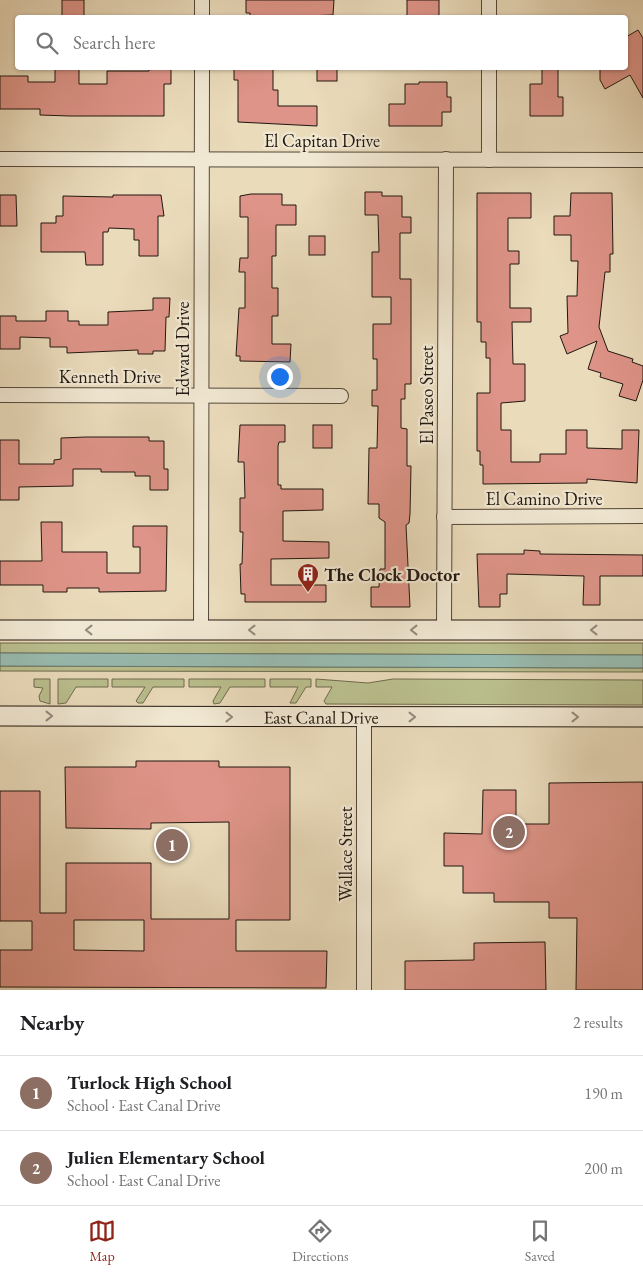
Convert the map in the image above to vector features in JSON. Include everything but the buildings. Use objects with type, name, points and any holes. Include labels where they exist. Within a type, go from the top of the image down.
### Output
[{"type":"main road","points":[[0,630],[643,630]]},
{"type":"main road","name":"East Canal Drive","points":[[0,716],[643,717]]},
{"type":"street","points":[[202,0],[202,15]]},
{"type":"street","points":[[489,0],[489,15]]},
{"type":"street","name":"Edward Drive","points":[[201,630],[202,70]]},
{"type":"street","points":[[489,70],[489,160]]},
{"type":"street","name":"El Capitan Drive","points":[[0,159],[643,160]]},
{"type":"street","name":"El Paseo Street","points":[[444,630],[446,159]]},
{"type":"street","name":"Kenneth Drive","points":[[0,394],[341,396]]},
{"type":"street","name":"El Camino Drive","points":[[444,517],[643,516]]},
{"type":"street","name":"Wallace Street","points":[[364,717],[364,990]]},
{"type":"green space","points":[[0,643],[643,643],[643,655],[0,653]]},
{"type":"green space","points":[[0,666],[643,668],[643,672],[0,671]]},
{"type":"green space","points":[[34,679],[50,679],[50,704],[40,701],[39,696],[43,688],[34,687]]},
{"type":"green space","points":[[58,679],[108,679],[108,687],[76,687],[66,703],[58,704]]},
{"type":"green space","points":[[112,679],[184,679],[184,687],[153,687],[143,703],[138,703],[136,701],[145,687],[112,687]]},
{"type":"green space","points":[[189,679],[265,679],[265,687],[230,687],[220,703],[214,704],[213,701],[221,687],[189,687]]},
{"type":"green space","points":[[270,679],[311,679],[311,687],[306,687],[296,703],[290,703],[298,687],[270,687]]},
{"type":"green space","points":[[316,679],[368,683],[393,679],[643,680],[643,705],[326,704],[324,701],[332,687],[316,687]]},
{"type":"water","points":[[0,653],[643,655],[643,668],[0,666]]},
{"type":"place","name":"The Clock Doctor","points":[[308,593]]},
{"type":"place","name":"Julien Elementary School","points":[[509,832]]},
{"type":"place","name":"Turlock High School","points":[[172,845]]}]
